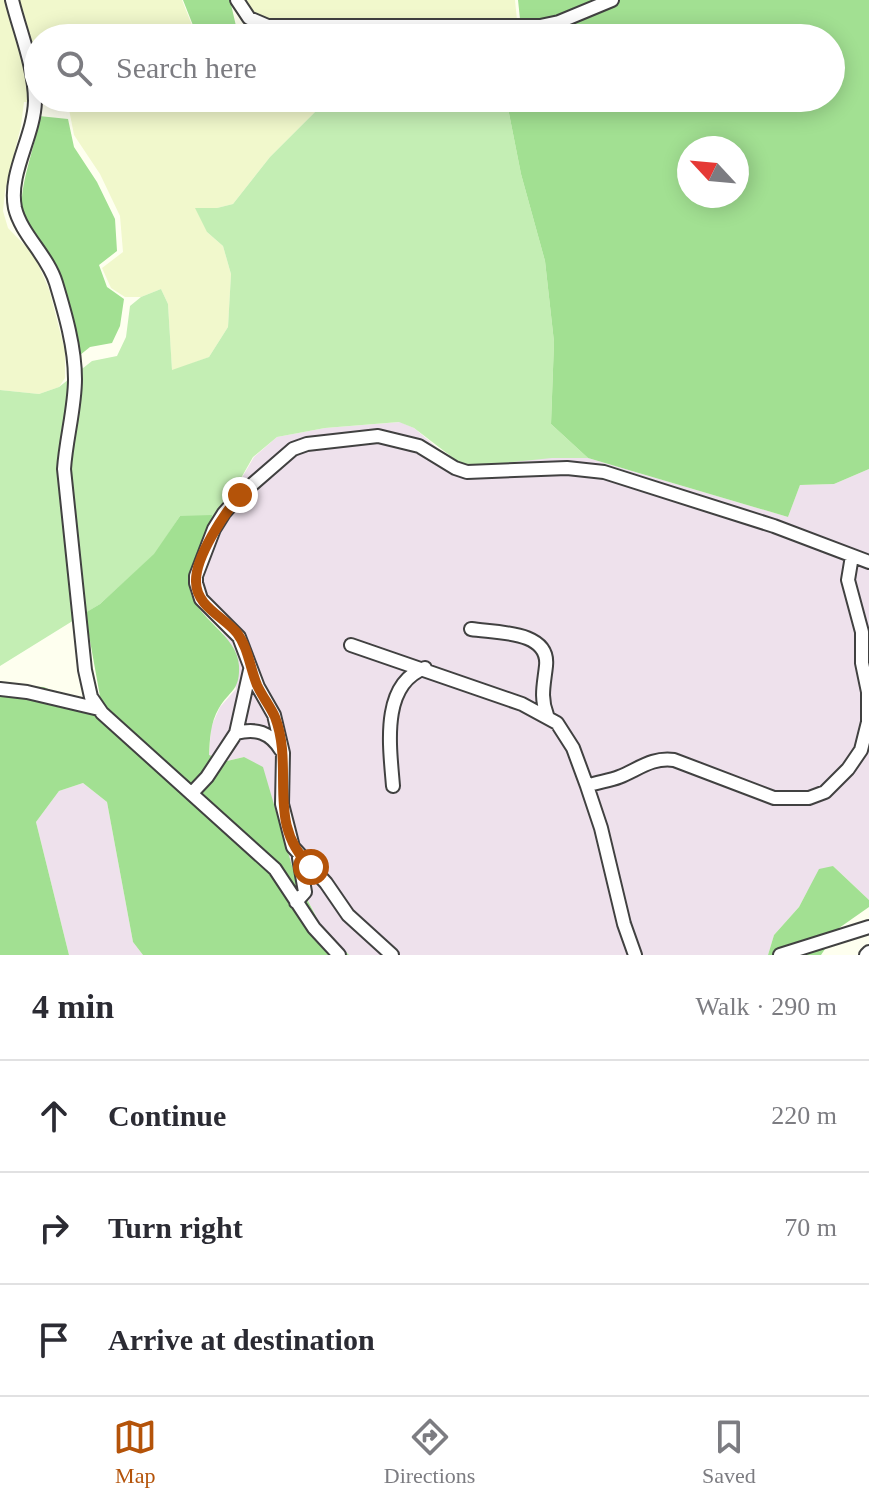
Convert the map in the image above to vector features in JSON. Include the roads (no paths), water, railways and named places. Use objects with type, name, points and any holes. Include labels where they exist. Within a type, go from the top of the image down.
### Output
[{"type":"street","points":[[12,0],[24,46]]},
{"type":"street","points":[[237,0],[249,18],[263,24]]},
{"type":"street","points":[[550,24],[612,0]]},
{"type":"street","points":[[33,112],[14,193],[16,211],[45,256],[56,281],[72,348],[75,379],[64,469],[85,670],[91,697],[99,709],[275,869],[314,928],[339,955]]},
{"type":"street","points":[[296,902],[303,898],[305,885],[298,855],[285,825],[282,804],[283,753],[274,715],[258,687],[239,637],[201,599],[196,576],[214,529],[224,513],[293,449],[307,444],[378,436],[419,446],[467,472],[567,468],[604,472],[774,526],[869,562]]},
{"type":"street","points":[[587,786],[618,778],[648,762],[664,758],[774,798],[809,798],[825,792],[848,769],[861,750],[868,722],[862,632],[848,580],[852,556]]},
{"type":"street","points":[[471,629],[528,638],[540,644],[545,652],[541,690],[547,715]]},
{"type":"street","points":[[351,645],[425,668],[547,715],[567,735],[601,828],[624,924],[635,955]]},
{"type":"street","points":[[192,793],[207,777],[236,733],[251,667]]},
{"type":"street","points":[[393,786],[389,732],[397,695],[412,673],[425,668]]},
{"type":"street","points":[[0,689],[27,692],[99,709]]},
{"type":"street","points":[[236,733],[249,730],[262,732],[274,739],[283,753]]},
{"type":"street","points":[[298,855],[326,883],[348,915],[392,955]]},
{"type":"street","points":[[780,955],[869,927]]}]
